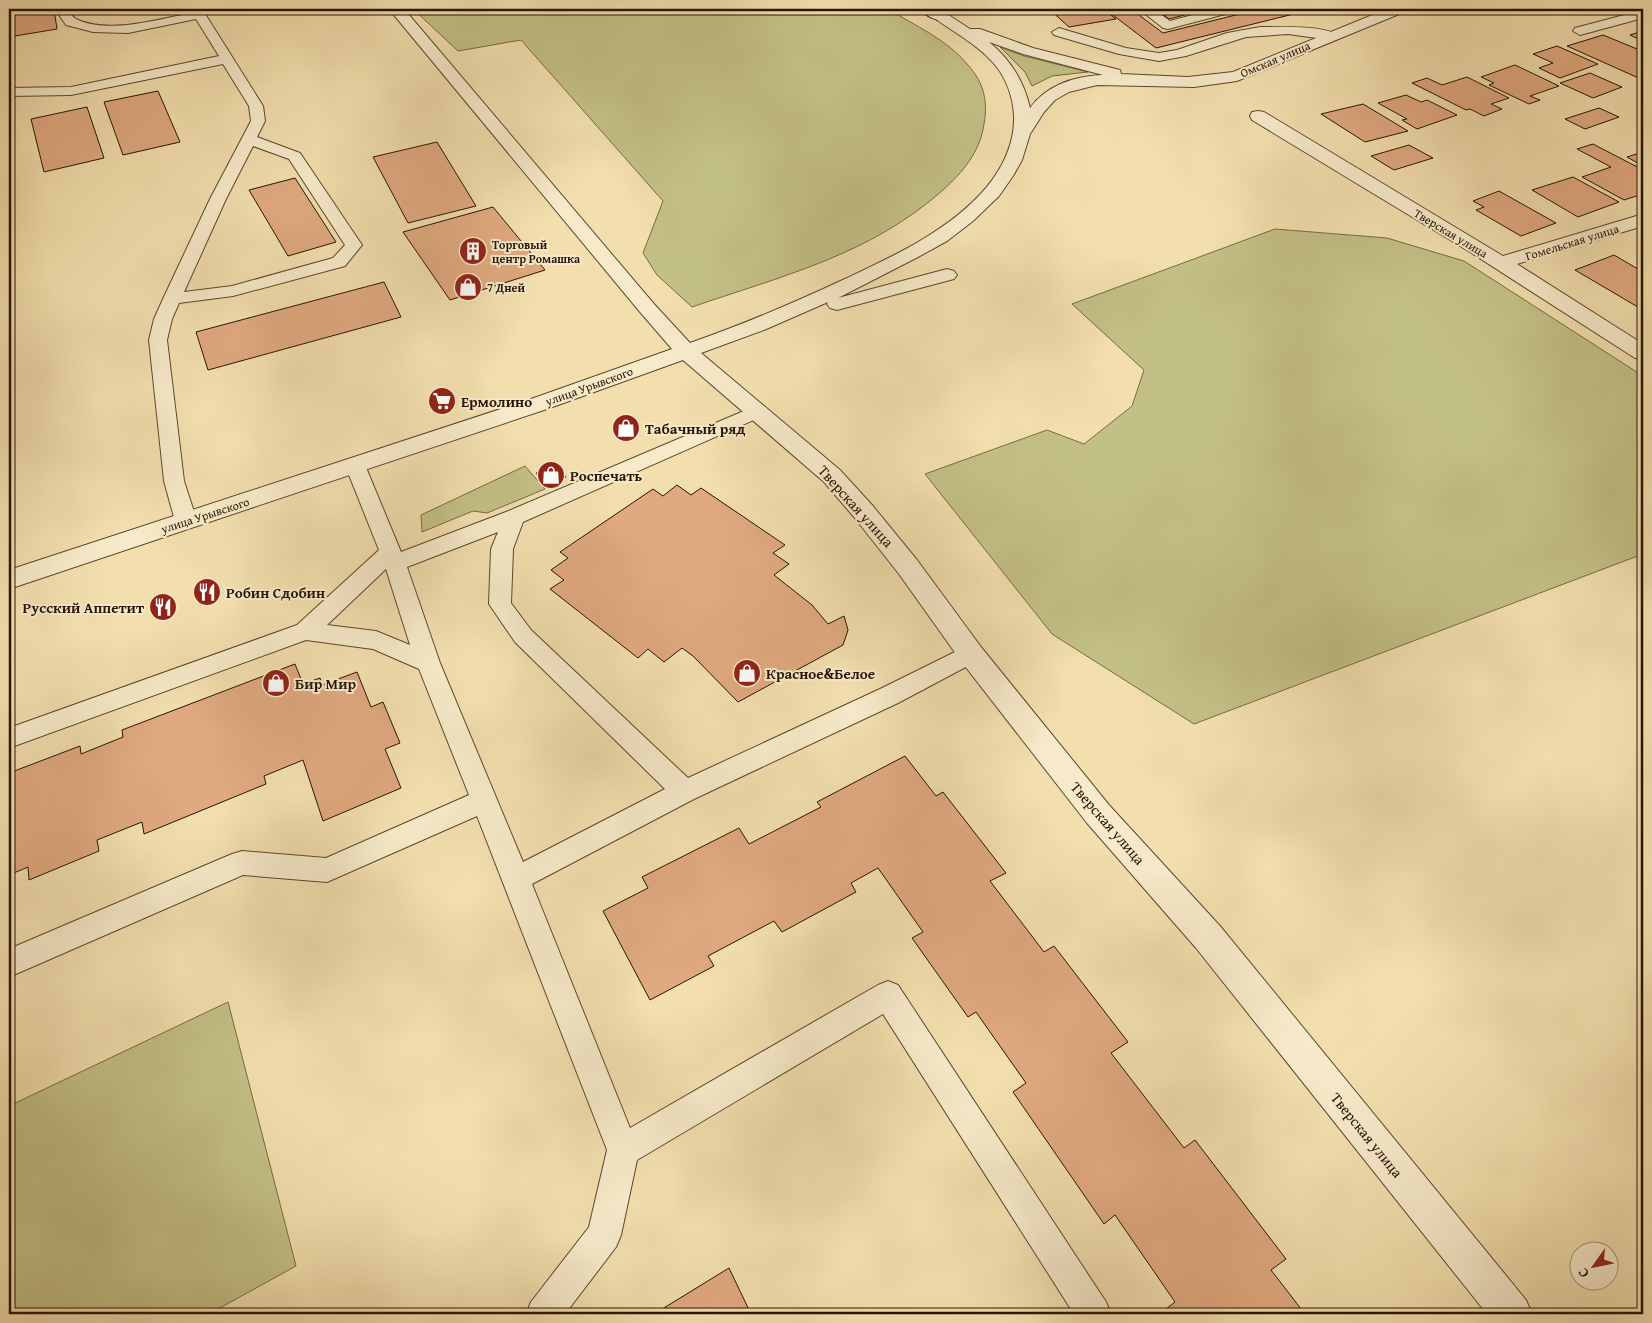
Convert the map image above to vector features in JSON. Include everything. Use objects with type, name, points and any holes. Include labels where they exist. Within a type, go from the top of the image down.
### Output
[{"type":"street","points":[[396,9],[647,308],[686,351]]},
{"type":"street","points":[[927,9],[942,17],[1028,51],[1144,80]]},
{"type":"street","name":"Омская улица","points":[[1144,80],[1189,82],[1237,76],[1399,9]]},
{"type":"street","points":[[942,17],[980,44],[1007,69],[1021,102],[1024,130]]},
{"type":"street","points":[[765,322],[844,287],[918,250],[969,215],[987,199],[1007,173],[1017,156],[1024,130],[1038,107],[1049,97],[1070,85],[1087,82],[1144,80]]},
{"type":"street","name":"Тверская улица","points":[[1258,116],[1501,263],[1643,353]]},
{"type":"street","name":"Гомельская улица","points":[[1501,263],[1643,220]]},
{"type":"street","points":[[765,322],[946,275]]},
{"type":"street","name":"улица Урывского","points":[[9,580],[538,405],[765,322]]},
{"type":"street","name":"Тверская улица","points":[[686,351],[832,476],[908,567],[971,654],[1098,814],[1208,938],[1512,1314]]},
{"type":"lane","points":[[61,9],[71,22],[93,28],[128,29],[198,12],[256,106],[258,121],[218,199],[172,299],[163,320],[158,340],[174,481],[186,521]]},
{"type":"lane","points":[[1145,9],[1168,25],[1222,10]]},
{"type":"lane","points":[[1580,31],[1643,14]]},
{"type":"lane","points":[[1059,32],[1138,55],[1157,57],[1178,54],[1228,37],[1255,32],[1299,30],[1331,36]]},
{"type":"lane","points":[[9,92],[71,91],[226,59]]},
{"type":"lane","points":[[172,299],[233,291],[339,262],[354,245],[295,156],[249,139]]},
{"type":"lane","points":[[9,738],[306,631],[392,558],[514,517],[758,411]]},
{"type":"lane","points":[[355,465],[392,558],[428,663],[485,800],[623,1150],[604,1235],[543,1314]]},
{"type":"lane","points":[[514,517],[502,549],[500,604],[523,636],[685,791]]},
{"type":"lane","points":[[306,631],[376,640],[428,663]]},
{"type":"lane","points":[[516,879],[685,791],[889,696],[971,654]]},
{"type":"lane","points":[[9,963],[242,862],[327,870],[485,800]]},
{"type":"lane","points":[[623,1150],[888,995],[1094,1314]]},
{"type":"shaded area","points":[[413,9],[888,9],[951,48],[973,72],[984,93],[985,116],[982,134],[975,152],[964,169],[943,190],[915,212],[886,231],[824,261],[692,307],[657,275],[643,253],[663,201],[521,40],[458,51]]},
{"type":"shaded area","points":[[1000,47],[1024,56],[1088,72],[1052,76],[1032,86],[1025,72]]},
{"type":"shaded area","points":[[1275,229],[1387,238],[1464,261],[1643,376],[1643,554],[1194,724],[1052,634],[925,474],[1047,430],[1084,444],[1132,406],[1144,370],[1072,304]]},
{"type":"shaded area","points":[[525,466],[545,489],[487,513],[473,511],[422,532],[421,515]]},
{"type":"shaded area","points":[[228,1002],[296,1266],[209,1314],[9,1314],[9,1106]]},
{"type":"building","points":[[38,9],[54,9],[57,29],[9,37],[9,14]]},
{"type":"building","points":[[1049,9],[1103,9],[1116,19],[1069,27]]},
{"type":"building","points":[[1105,9],[1131,9],[1163,33],[1260,9],[1314,9],[1156,48]]},
{"type":"building","points":[[1156,9],[1202,9],[1204,10],[1169,19]]},
{"type":"building","points":[[1643,31],[1643,41],[1630,35]]},
{"type":"building","points":[[1603,35],[1642,51],[1639,53],[1643,55],[1643,80],[1567,46]]},
{"type":"building","points":[[1557,46],[1598,64],[1560,78],[1539,68],[1553,63],[1533,54]]},
{"type":"building","points":[[1515,65],[1559,86],[1530,96],[1540,100],[1529,104],[1489,85],[1494,83],[1481,77]]},
{"type":"building","points":[[1590,73],[1622,87],[1593,98],[1560,83]]},
{"type":"building","points":[[1467,77],[1509,98],[1491,104],[1502,109],[1484,116],[1470,109],[1466,110],[1412,83],[1427,78],[1442,85]]},
{"type":"building","points":[[158,91],[180,142],[123,155],[104,102]]},
{"type":"building","points":[[1406,95],[1421,102],[1427,100],[1457,115],[1417,129],[1402,120],[1407,119],[1378,103]]},
{"type":"building","points":[[1363,104],[1408,131],[1365,142],[1321,114]]},
{"type":"building","points":[[87,107],[104,158],[44,172],[31,119]]},
{"type":"building","points":[[1599,108],[1619,117],[1585,129],[1565,119]]},
{"type":"building","points":[[437,142],[476,206],[408,223],[373,157]]},
{"type":"building","points":[[1593,144],[1643,170],[1643,194],[1624,200],[1582,177],[1611,167],[1577,149]]},
{"type":"building","points":[[1409,145],[1433,158],[1394,170],[1371,156]]},
{"type":"building","points":[[1643,152],[1643,166],[1627,157]]},
{"type":"building","points":[[1573,177],[1619,202],[1578,217],[1532,190]]},
{"type":"building","points":[[295,178],[336,242],[288,256],[249,190]]},
{"type":"building","points":[[1499,191],[1556,223],[1521,236],[1476,210],[1484,207],[1473,201]]},
{"type":"building","name":"Торговый центр Ромашка","points":[[493,207],[545,270],[450,300],[403,232]]},
{"type":"building","points":[[1614,255],[1643,272],[1643,310],[1575,270]]},
{"type":"building","points":[[384,282],[401,317],[208,370],[196,332]]},
{"type":"building","name":"Роспечать","points":[[557,465],[566,477],[545,485],[536,473]]},
{"type":"building","points":[[677,485],[691,495],[701,488],[785,545],[773,553],[789,564],[774,575],[812,605],[828,624],[844,616],[848,630],[843,645],[738,702],[693,656],[682,648],[664,662],[648,649],[638,658],[550,589],[564,580],[551,570],[568,558],[560,552],[653,489],[663,496]]},
{"type":"building","points":[[295,664],[303,684],[320,678],[322,685],[357,672],[371,707],[383,702],[400,743],[385,749],[401,788],[323,821],[303,760],[264,776],[266,784],[144,834],[142,822],[97,840],[99,851],[29,880],[28,867],[9,875],[9,773],[80,746],[81,754],[123,737],[122,730]]},
{"type":"building","points":[[905,756],[936,796],[943,792],[1006,873],[990,881],[1044,952],[1054,946],[1128,1042],[1111,1053],[1184,1148],[1195,1140],[1286,1259],[1271,1270],[1305,1314],[1164,1314],[1162,1312],[1175,1302],[1115,1215],[1104,1224],[1013,1092],[1026,1083],[976,1012],[968,1017],[912,938],[923,932],[878,868],[851,883],[856,892],[782,932],[774,921],[708,956],[714,966],[650,1000],[603,911],[648,888],[642,877],[739,828],[749,844],[821,807],[817,802]]},
{"type":"building","points":[[729,1268],[751,1314],[654,1314]]},
{"type":"place","name":"Торговый центр Ромашка","points":[[473,251]]},
{"type":"place","name":"7 Дней","points":[[468,287]]},
{"type":"place","name":"Ермолино","points":[[442,401]]},
{"type":"place","name":"Табачный ряд","points":[[626,428]]},
{"type":"place","name":"Роспечать","points":[[551,475]]},
{"type":"place","name":"Робин Сдобин","points":[[207,592]]},
{"type":"place","name":"Русский Аппетит","points":[[163,607]]},
{"type":"place","name":"Красное&Белое","points":[[747,673]]},
{"type":"place","name":"Бир Мир","points":[[276,683]]}]
